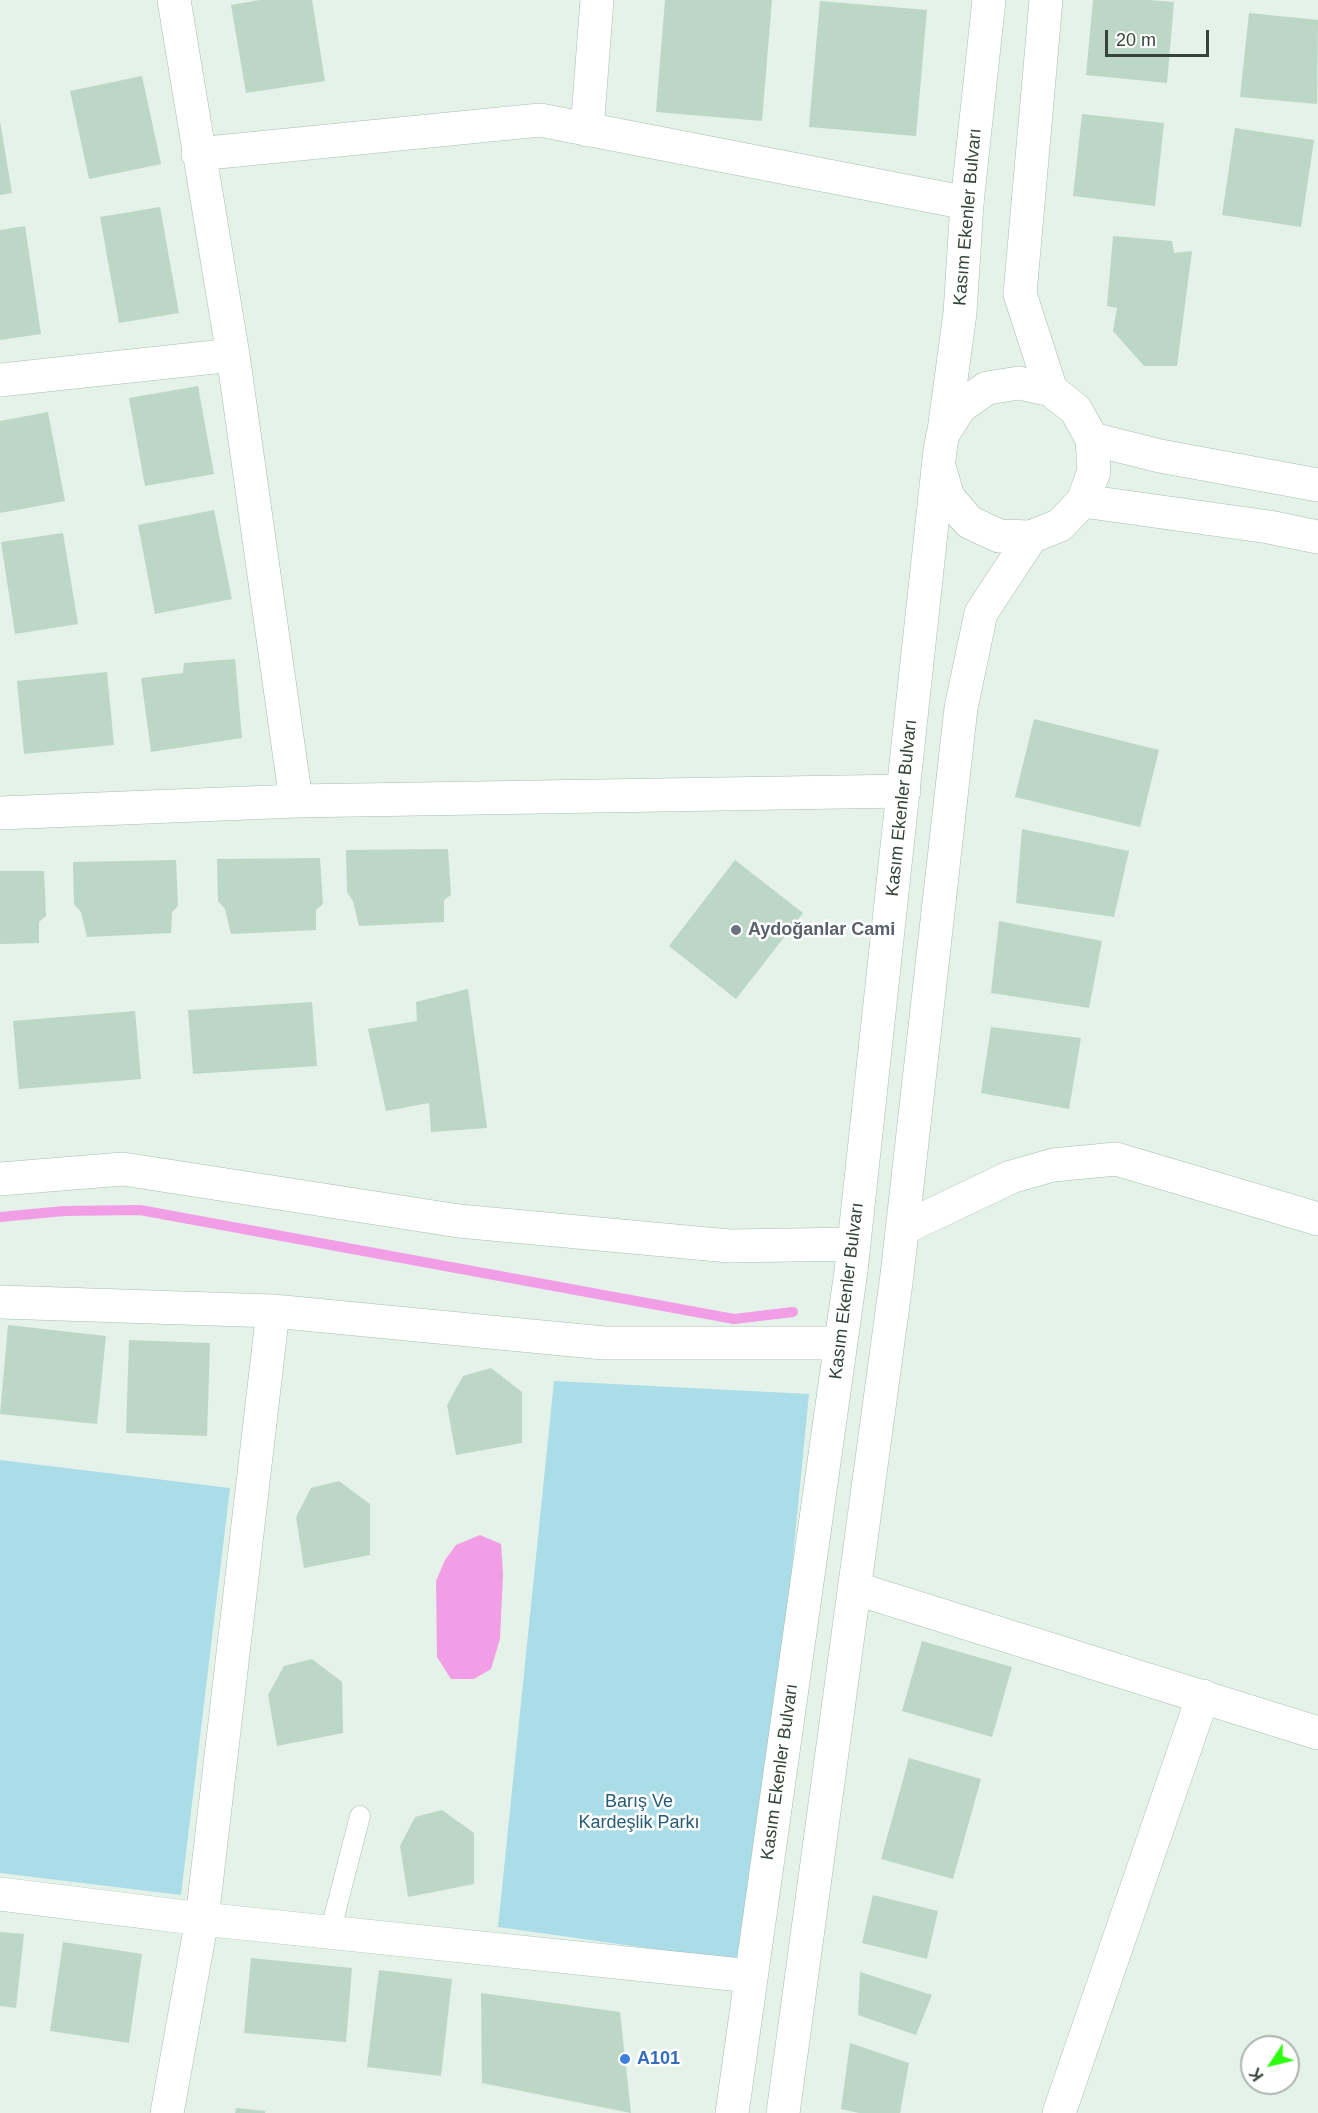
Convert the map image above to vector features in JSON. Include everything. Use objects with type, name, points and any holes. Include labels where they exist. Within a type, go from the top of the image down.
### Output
[{"type":"street","points":[[174,0],[233,355],[296,801]]},
{"type":"street","points":[[587,130],[597,0]]},
{"type":"street","name":"Kasım Ekenler Bulvarı","points":[[943,434],[960,313],[966,203],[989,0]]},
{"type":"street","points":[[1046,0],[1020,294],[1051,390]]},
{"type":"street","points":[[198,154],[540,120],[966,203]]},
{"type":"street","points":[[0,380],[233,355]]},
{"type":"street","points":[[1019,383],[1051,390],[1076,410],[1092,439],[1094,471],[1083,501],[1060,525],[1031,537],[999,536],[969,522],[948,497],[939,466],[943,434],[960,407],[987,388],[1019,383]]},
{"type":"street","points":[[1092,439],[1160,456],[1318,485]]},
{"type":"street","name":"Kasım Ekenler Bulvarı","points":[[732,2113],[854,1244],[939,466]]},
{"type":"street","points":[[1083,501],[1269,527],[1318,537]]},
{"type":"street","points":[[783,2113],[902,1229],[961,708],[981,613],[1031,537]]},
{"type":"street","points":[[0,813],[296,801],[904,791]]},
{"type":"street","points":[[902,1229],[1011,1177],[1053,1165],[1116,1159],[1318,1219]]},
{"type":"street","points":[[0,1179],[123,1169],[459,1221],[729,1246],[854,1244]]},
{"type":"street","points":[[0,1302],[273,1311],[604,1343],[840,1343]]},
{"type":"street","points":[[167,2113],[202,1919],[273,1311]]},
{"type":"street","points":[[854,1588],[1318,1732]]},
{"type":"street","points":[[1059,2113],[1203,1696]]},
{"type":"street","points":[[0,1894],[202,1919],[751,1976]]},
{"type":"lane","points":[[332,1932],[333,1917],[360,1816]]},
{"type":"green space","name":"Barış Ve Kardeşlik Parkı","points":[[554,1381],[809,1394],[753,1963],[498,1927]]},
{"type":"green space","points":[[0,1460],[230,1488],[181,1895],[0,1873]]},
{"type":"shaded area","points":[[480,1535],[501,1544],[503,1574],[500,1639],[491,1669],[474,1679],[451,1679],[437,1657],[436,1581],[445,1560],[456,1545]]},
{"type":"building","points":[[260,0],[312,0],[325,81],[246,93],[231,5]]},
{"type":"building","points":[[665,0],[772,0],[762,121],[656,112]]},
{"type":"building","points":[[1093,0],[1174,2],[1167,83],[1086,75]]},
{"type":"building","points":[[820,1],[927,10],[916,136],[809,127]]},
{"type":"building","points":[[1249,13],[1318,20],[1317,104],[1240,97]]},
{"type":"building","points":[[142,76],[161,164],[89,179],[70,91]]},
{"type":"building","points":[[1082,114],[1164,123],[1155,206],[1073,196]]},
{"type":"building","points":[[0,121],[12,193],[0,195]]},
{"type":"building","points":[[1235,128],[1314,140],[1301,227],[1222,215]]},
{"type":"building","points":[[160,207],[179,313],[119,323],[100,217]]},
{"type":"building","points":[[25,226],[41,334],[0,340],[0,230]]},
{"type":"building","points":[[1113,236],[1172,241],[1174,253],[1192,251],[1177,366],[1144,366],[1113,331],[1117,308],[1107,306]]},
{"type":"building","points":[[198,386],[214,474],[145,486],[129,398]]},
{"type":"building","points":[[48,412],[65,501],[0,513],[0,421]]},
{"type":"building","points":[[214,510],[232,599],[155,614],[138,525]]},
{"type":"building","points":[[63,533],[78,624],[15,634],[1,542]]},
{"type":"building","points":[[235,659],[242,738],[151,752],[141,678],[183,673],[184,663]]},
{"type":"building","points":[[107,672],[114,745],[24,754],[17,681]]},
{"type":"building","points":[[1034,719],[1159,750],[1140,827],[1015,797]]},
{"type":"building","points":[[1022,829],[1129,851],[1114,917],[1016,903]]},
{"type":"building","points":[[448,849],[451,895],[444,900],[444,922],[359,926],[353,901],[347,892],[346,850]]},
{"type":"building","points":[[320,858],[323,904],[316,910],[316,930],[231,934],[225,909],[218,901],[217,859]]},
{"type":"building","points":[[176,860],[178,906],[172,912],[171,933],[87,937],[81,912],[74,904],[73,862]]},
{"type":"building","name":"Aydoğanlar Cami","points":[[735,860],[803,913],[736,999],[669,946]]},
{"type":"building","points":[[0,871],[44,871],[46,916],[39,922],[39,943],[0,944]]},
{"type":"building","points":[[999,921],[1102,941],[1089,1008],[991,993]]},
{"type":"building","points":[[468,989],[487,1128],[431,1132],[429,1103],[386,1111],[368,1029],[417,1021],[416,1002]]},
{"type":"building","points":[[312,1002],[317,1066],[193,1074],[188,1010]]},
{"type":"building","points":[[135,1011],[141,1079],[19,1089],[13,1021]]},
{"type":"building","points":[[991,1027],[1081,1038],[1069,1109],[981,1093]]},
{"type":"building","points":[[8,1325],[106,1336],[97,1424],[0,1414]]},
{"type":"building","points":[[129,1340],[210,1343],[207,1436],[126,1433]]},
{"type":"building","points":[[491,1368],[522,1392],[522,1443],[456,1455],[447,1405],[463,1376]]},
{"type":"building","points":[[339,1481],[370,1504],[370,1555],[304,1568],[296,1517],[311,1488]]},
{"type":"building","points":[[922,1641],[1012,1667],[992,1737],[902,1711]]},
{"type":"building","points":[[312,1659],[342,1682],[343,1733],[277,1746],[268,1695],[284,1666]]},
{"type":"building","points":[[909,1758],[981,1779],[953,1879],[881,1859]]},
{"type":"building","points":[[442,1810],[474,1833],[474,1884],[408,1897],[400,1846],[415,1817]]},
{"type":"building","points":[[873,1895],[938,1911],[927,1959],[862,1943]]},
{"type":"building","points":[[0,1932],[24,1934],[16,2008],[0,2006]]},
{"type":"building","points":[[63,1942],[142,1954],[129,2043],[50,2031]]},
{"type":"building","points":[[251,1958],[352,1968],[346,2042],[244,2033]]},
{"type":"building","points":[[379,1970],[452,1979],[441,2076],[367,2067]]},
{"type":"building","points":[[860,1972],[932,1995],[916,2035],[858,2015]]},
{"type":"building","points":[[481,1993],[620,2012],[631,2113],[482,2083]]},
{"type":"building","points":[[850,2043],[909,2063],[900,2113],[859,2113],[841,2109]]},
{"type":"building","points":[[236,2108],[265,2111],[265,2113],[235,2113]]},
{"type":"waterway","points":[[0,1217],[64,1211],[140,1210],[734,1319],[793,1312]]},
{"type":"place","name":"Aydoğanlar Cami","points":[[736,930]]},
{"type":"place","name":"A101","points":[[625,2059]]}]
